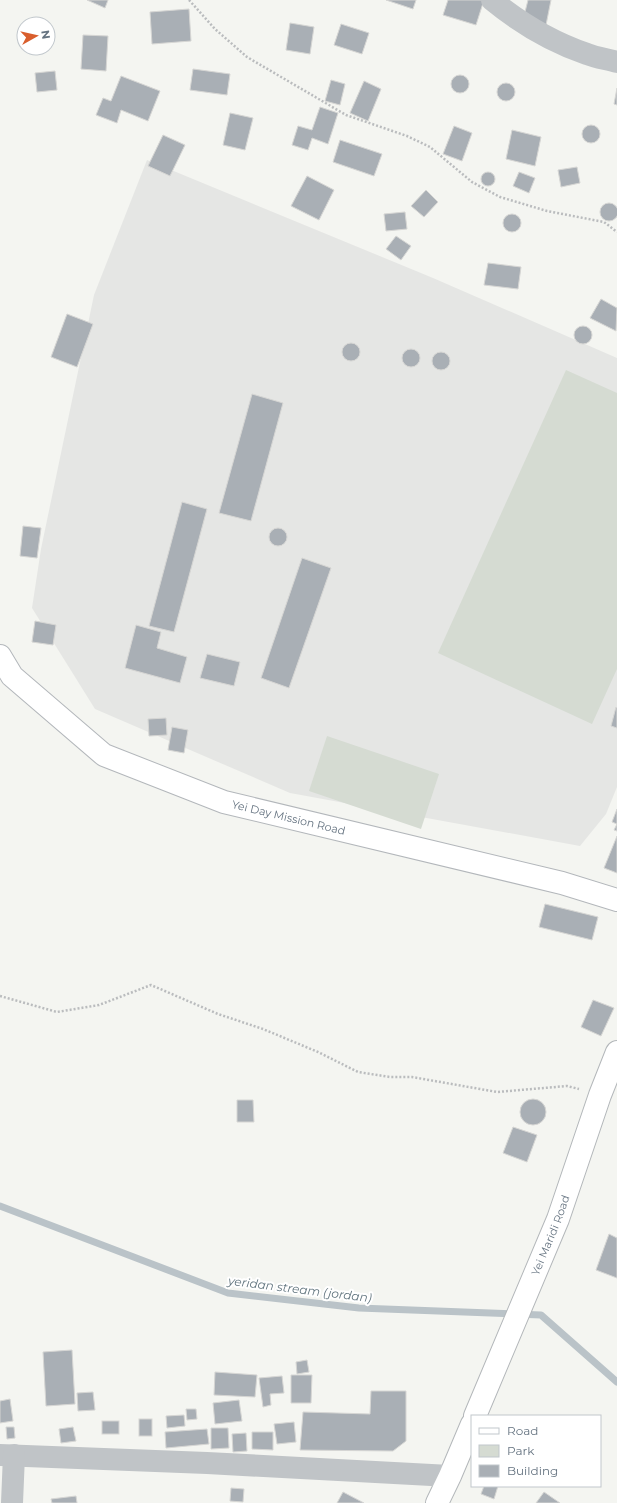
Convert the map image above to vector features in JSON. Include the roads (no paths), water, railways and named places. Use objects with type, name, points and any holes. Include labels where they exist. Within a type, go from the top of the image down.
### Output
[{"type":"street","points":[[492,0],[511,16],[549,38],[588,55],[617,62]]},
{"type":"street","name":"Yei Day Mission Road","points":[[0,656],[12,676],[104,755],[224,802],[562,883],[617,900]]},
{"type":"street","name":"Yei Maridi Road","points":[[475,1415],[558,1219],[600,1095],[617,1052]]},
{"type":"street","points":[[437,1503],[471,1426]]},
{"type":"street","points":[[12,1503],[7,1455],[207,1463],[450,1476]]},
{"type":"waterway","name":"yeridan stream (jordan)","points":[[0,1206],[228,1293],[359,1308],[541,1315],[617,1382]]}]
